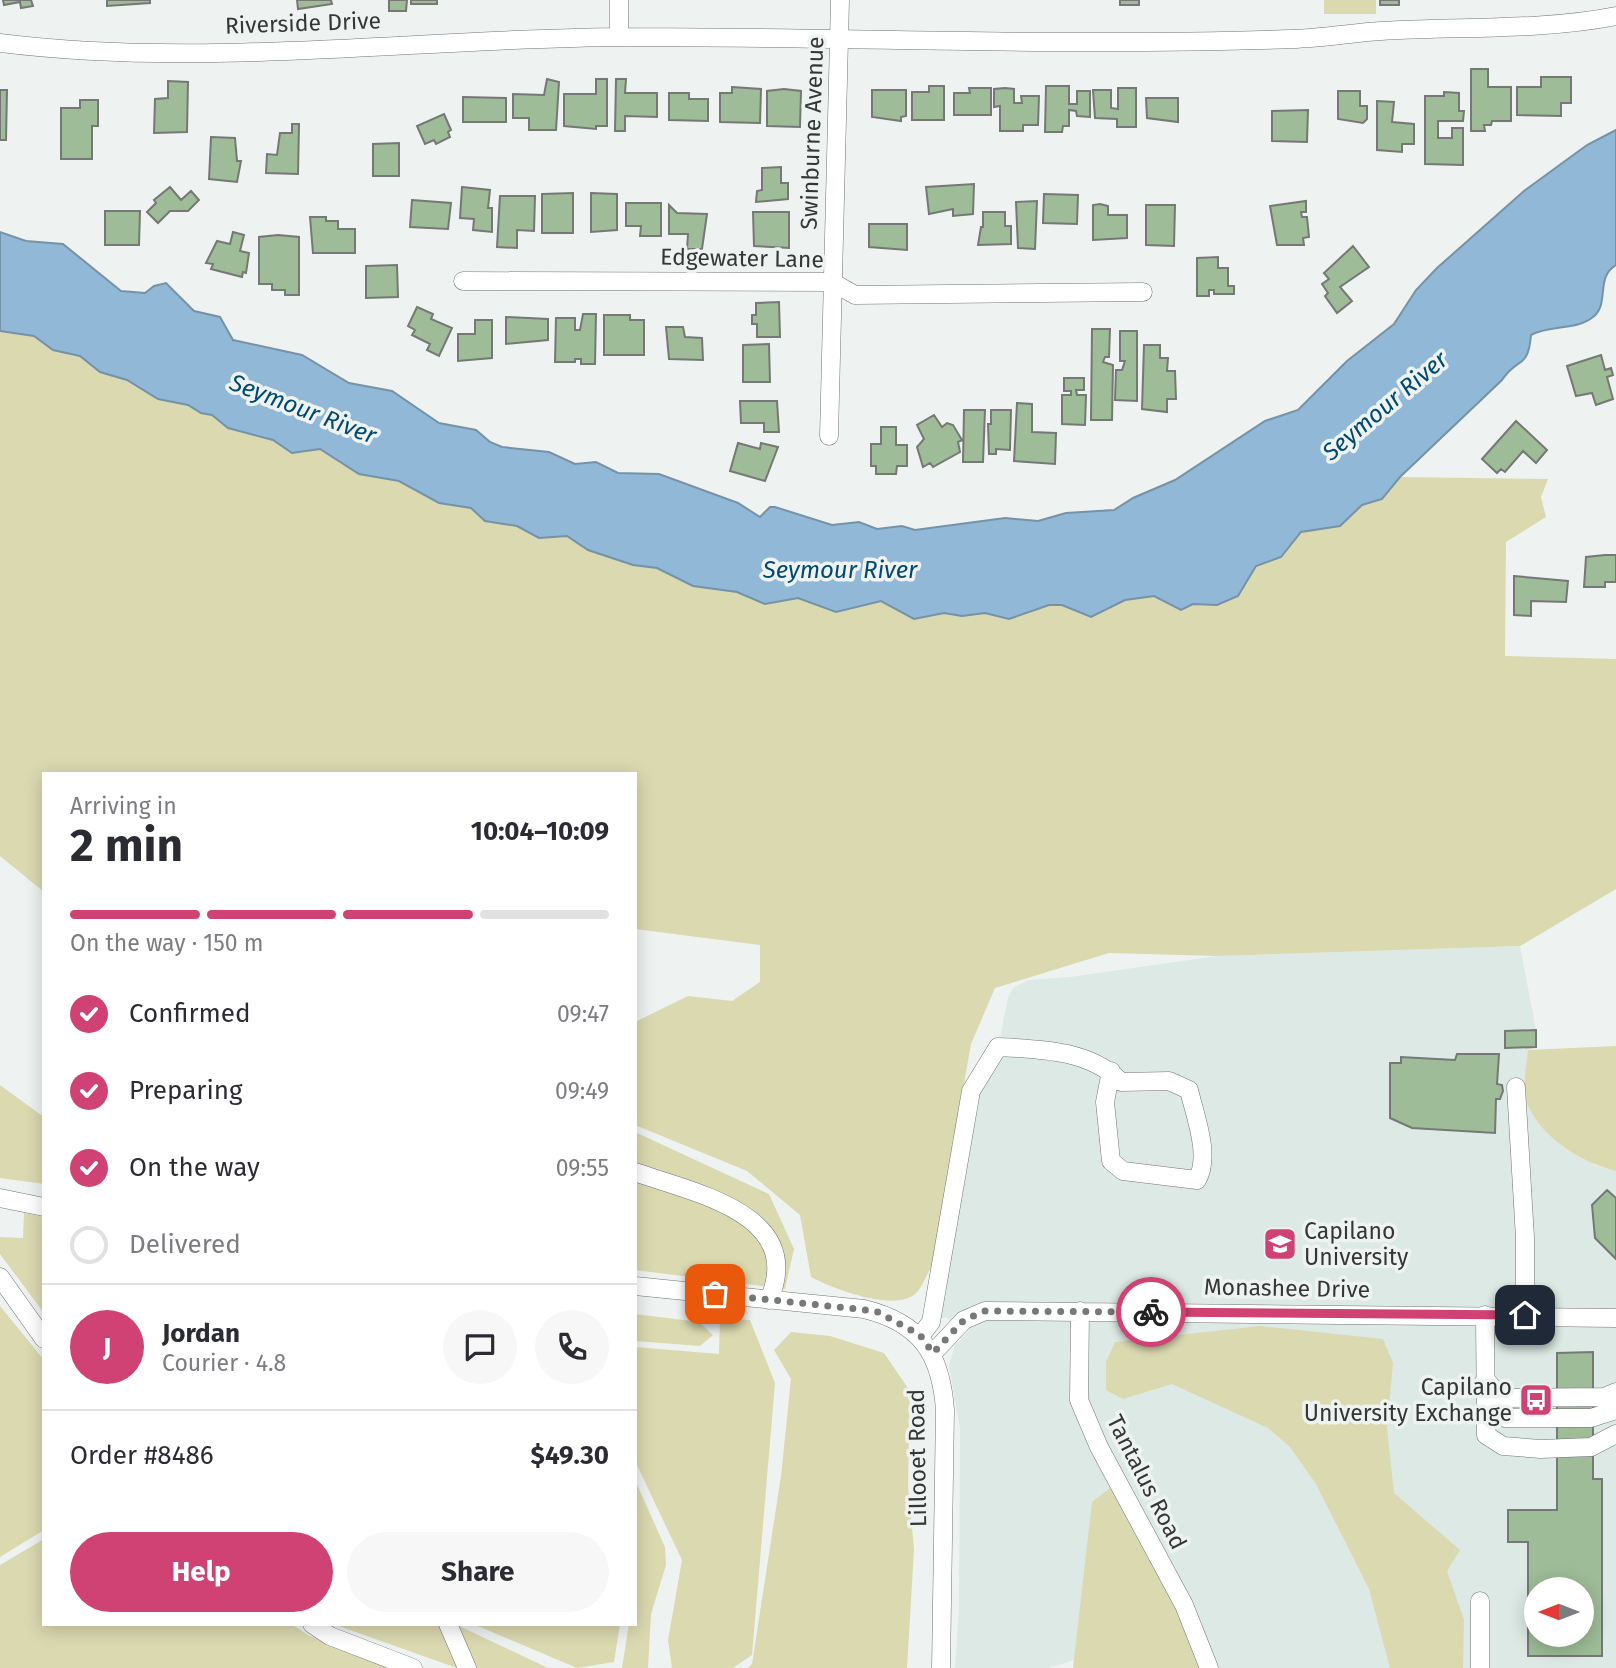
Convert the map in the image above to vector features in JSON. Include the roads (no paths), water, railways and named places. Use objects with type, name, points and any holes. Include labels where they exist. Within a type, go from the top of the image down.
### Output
[{"type":"street","points":[[619,0],[619,37]]},
{"type":"street","name":"Swinburne Avenue","points":[[829,436],[840,0]]},
{"type":"street","name":"Riverside Drive","points":[[0,43],[89,52],[242,51],[619,37],[1134,41],[1295,39],[1418,29],[1560,24],[1616,16]]},
{"type":"street","name":"Edgewater Lane","points":[[463,281],[832,282],[855,295],[1143,292]]},
{"type":"street","points":[[920,1335],[931,1322],[971,1091],[998,1048],[1069,1054],[1111,1071],[1122,1082],[1169,1081],[1189,1090],[1203,1170],[1197,1180],[1123,1171],[1111,1161],[1105,1102],[1111,1071]]},
{"type":"street","points":[[1516,1087],[1525,1238],[1525,1315]]},
{"type":"street","points":[[637,1173],[752,1218],[768,1237],[774,1250],[775,1286],[769,1300]]},
{"type":"street","points":[[0,1198],[42,1207]]},
{"type":"street","points":[[0,1277],[42,1336]]},
{"type":"street","name":"Lillooet Road","points":[[637,1286],[864,1308],[888,1316],[920,1335],[933,1353],[944,1391],[940,1668]]},
{"type":"street","name":"Monashee Drive","points":[[933,1353],[950,1331],[973,1314],[985,1311],[1616,1318]]},
{"type":"street","name":"Tantalus Road","points":[[1080,1311],[1079,1400],[1099,1447],[1184,1605],[1209,1668]]},
{"type":"street","points":[[1485,1315],[1486,1435],[1503,1446],[1591,1447],[1616,1434]]},
{"type":"street","points":[[1485,1380],[1498,1394],[1509,1398],[1604,1398],[1616,1392]]},
{"type":"street","points":[[1486,1404],[1505,1418],[1591,1418],[1616,1410]]},
{"type":"street","points":[[1479,1668],[1480,1601]]},
{"type":"street","points":[[315,1626],[330,1636],[413,1668]]},
{"type":"street","points":[[449,1626],[467,1668]]},
{"type":"water","name":"Seymour River","points":[[1616,130],[1616,265],[1606,276],[1598,312],[1579,324],[1531,335],[1525,358],[1400,477],[1382,499],[1362,505],[1340,526],[1301,532],[1281,557],[1256,566],[1238,596],[1217,605],[1193,604],[1181,610],[1154,596],[1125,600],[1091,617],[1062,605],[1049,605],[1009,619],[985,613],[962,616],[944,613],[914,619],[881,601],[836,612],[798,598],[765,604],[737,592],[693,586],[657,568],[633,565],[588,550],[567,536],[539,538],[517,526],[485,521],[471,508],[439,503],[399,481],[359,474],[320,449],[292,453],[273,440],[228,428],[212,415],[201,413],[188,405],[158,399],[127,380],[100,372],[80,356],[53,350],[34,336],[0,331],[0,232],[26,241],[63,244],[121,291],[145,293],[154,286],[166,283],[194,311],[220,317],[233,340],[302,355],[349,383],[392,391],[439,423],[476,430],[490,442],[502,447],[549,452],[575,464],[596,462],[618,473],[659,474],[738,503],[760,517],[770,507],[775,507],[832,525],[859,522],[877,529],[902,526],[915,530],[1005,518],[1038,521],[1066,513],[1114,510],[1133,498],[1175,480],[1265,421],[1298,410],[1347,361],[1394,324],[1416,290],[1437,268],[1524,191],[1587,145]]},
{"type":"place","name":"Capilano University","points":[[1280,1244]]},
{"type":"place","name":"Capilano University Exchange","points":[[1536,1400]]}]
